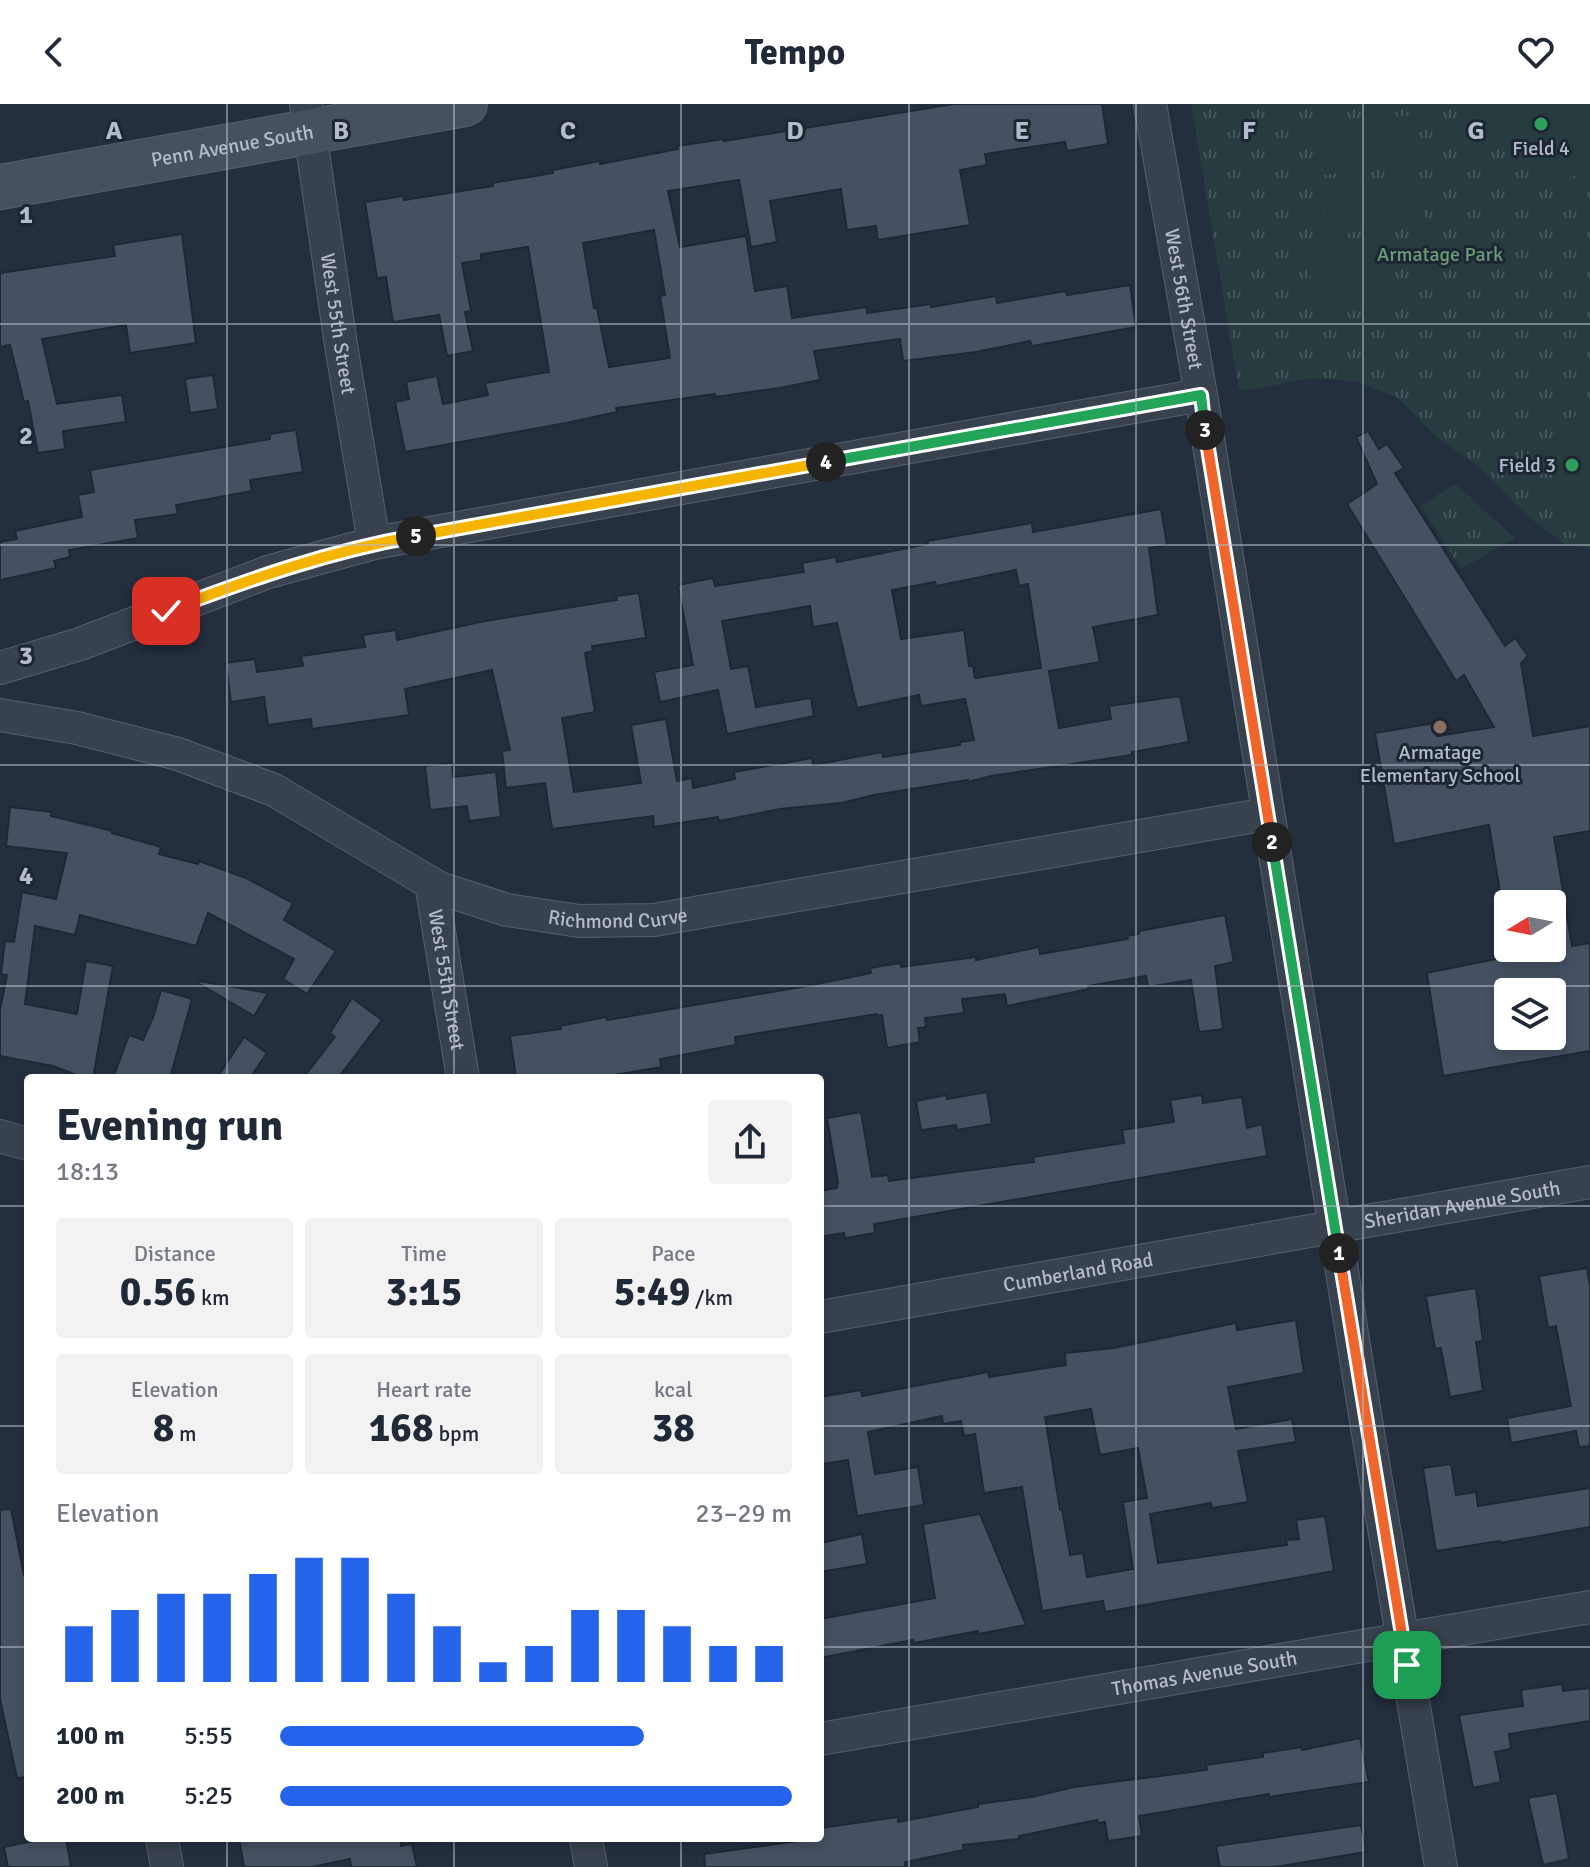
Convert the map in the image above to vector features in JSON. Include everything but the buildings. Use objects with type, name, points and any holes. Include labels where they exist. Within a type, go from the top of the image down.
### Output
[{"type":"main road","name":"Penn Avenue South","points":[[0,187],[308,117],[465,104]]},
{"type":"street","name":"West 56th Street","points":[[1150,104],[1201,395],[1441,1867]]},
{"type":"street","name":"West 55th Street","points":[[308,117],[374,543]]},
{"type":"street","points":[[0,668],[80,644],[268,572],[374,543],[1201,395]]},
{"type":"street","name":"Richmond Curve","points":[[0,715],[77,728],[178,754],[274,790],[431,883],[507,910],[579,921],[654,920],[1267,814]]},
{"type":"street","name":"West 55th Street","points":[[431,883],[462,1074]]},
{"type":"street","points":[[0,1136],[24,1143]]},
{"type":"street","name":"Sheridan Avenue South","points":[[1335,1226],[1590,1182]]},
{"type":"street","name":"Cumberland Road","points":[[824,1316],[1335,1226]]},
{"type":"street","name":"Thomas Avenue South","points":[[824,1738],[1590,1607]]},
{"type":"street","points":[[163,1842],[167,1867]]},
{"type":"street","points":[[587,1842],[591,1867]]},
{"type":"green space","name":"Armatage Park","points":[[1191,104],[1590,104],[1590,549],[1564,544],[1524,513],[1479,467],[1436,437],[1398,398],[1358,382],[1314,378],[1239,391]]},
{"type":"green space","name":"Field 4","points":[[1485,104],[1590,104],[1590,173],[1547,181],[1498,144]]},
{"type":"green space","points":[[1408,115],[1415,160],[1318,176],[1311,131]]},
{"type":"green space","points":[[1418,175],[1426,220],[1328,236],[1320,191]]},
{"type":"green space","points":[[1378,240],[1390,304],[1318,318],[1306,253]]},
{"type":"green space","name":"Field 3","points":[[1590,398],[1590,537],[1564,529],[1551,492],[1556,438]]},
{"type":"green space","points":[[1455,484],[1515,538],[1461,569],[1421,506]]},
{"type":"place","name":"Field 4","points":[[1541,124]]},
{"type":"place","name":"Field 3","points":[[1572,465]]},
{"type":"place","name":"Armatage Elementary School","points":[[1440,727]]},
{"type":"route","points":[[166,611],[268,572],[374,543],[1201,395],[1407,1665]]}]
